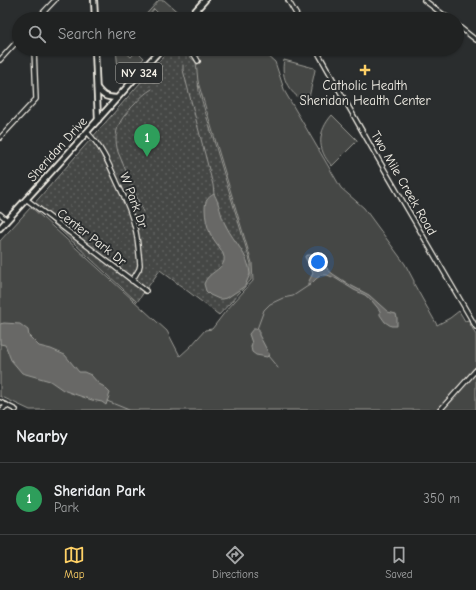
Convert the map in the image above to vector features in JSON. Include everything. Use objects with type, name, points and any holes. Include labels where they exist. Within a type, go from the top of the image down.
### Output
[{"type":"main road","points":[[94,0],[95,12]]},
{"type":"main road","points":[[194,12],[205,0]]},
{"type":"main road","name":"Sheridan Drive","points":[[0,228],[98,120],[96,56]]},
{"type":"main road","name":"NY 324","points":[[98,120],[155,56]]},
{"type":"main road","points":[[96,87],[106,97],[117,98]]},
{"type":"street","points":[[44,12],[55,0]]},
{"type":"street","points":[[288,0],[295,12]]},
{"type":"street","points":[[424,0],[440,12]]},
{"type":"street","points":[[464,31],[476,40]]},
{"type":"street","points":[[0,60],[12,47]]},
{"type":"street","points":[[0,138],[36,99],[34,56]]},
{"type":"street","points":[[195,56],[198,61]]},
{"type":"street","name":"Two Mile Creek Road","points":[[320,56],[476,328]]},
{"type":"street","name":"W Park Dr","points":[[87,132],[99,145],[108,161],[132,218],[136,232],[140,266],[132,281]]},
{"type":"street","name":"Center Park Dr","points":[[26,199],[146,292]]},
{"type":"street","points":[[0,214],[7,220]]},
{"type":"street","points":[[440,410],[476,370]]},
{"type":"street","points":[[0,402],[16,410]]},
{"type":"street","points":[[2,410],[6,405]]},
{"type":"shaded area","points":[[159,0],[164,0],[178,12],[157,12],[154,9],[152,12],[148,12]]},
{"type":"shaded area","points":[[117,56],[142,56],[144,58],[129,76],[125,75],[118,69]]},
{"type":"shaded area","points":[[164,56],[189,56],[196,62],[199,91],[251,264],[251,280],[219,315],[160,270],[137,302],[46,217],[32,206]]},
{"type":"shaded area","points":[[199,56],[268,56],[275,62],[285,92],[341,188],[364,208],[405,264],[414,281],[414,284],[437,325],[459,311],[465,321],[468,320],[476,335],[476,410],[30,410],[0,396],[0,241],[31,207],[167,331],[180,356],[205,330],[212,329],[253,281],[252,263],[195,72]]},
{"type":"shaded area","points":[[284,60],[314,68],[315,70],[308,102],[291,91],[288,86],[285,80],[283,67]]},
{"type":"shaded area","points":[[332,115],[357,141],[332,166],[323,153],[321,140],[324,127]]},
{"type":"shaded area","points":[[214,194],[218,202],[222,218],[247,261],[250,274],[245,286],[223,299],[210,295],[206,291],[204,284],[208,277],[223,264],[224,261],[221,250],[210,233],[206,218],[206,202],[208,198]]},
{"type":"shaded area","points":[[308,255],[316,257],[324,263],[328,270],[333,274],[369,295],[388,312],[396,314],[397,326],[391,326],[385,322],[380,315],[380,311],[365,295],[335,278],[327,275],[321,275],[308,286],[313,273],[305,257]]},
{"type":"shaded area","points":[[0,324],[20,324],[28,330],[29,336],[39,346],[65,355],[79,372],[84,372],[91,375],[110,393],[106,405],[102,402],[63,390],[50,381],[22,373],[11,360],[5,345],[0,344]]},
{"type":"shaded area","points":[[253,329],[259,329],[259,335],[269,353],[267,357],[256,355],[252,352],[252,343],[249,334]]},
{"type":"waterway","points":[[183,65],[214,194]]},
{"type":"waterway","points":[[143,212],[118,152],[116,137],[121,120],[141,98],[152,89]]},
{"type":"waterway","points":[[257,329],[264,310],[270,304],[283,298],[293,296],[308,286]]},
{"type":"waterway","points":[[268,356],[278,368]]},
{"type":"waterway","points":[[107,401],[129,410]]},
{"type":"place","name":"Catholic Health Sheridan Health Center","points":[[365,70]]},
{"type":"place","name":"Sheridan Park","points":[[147,157]]}]
